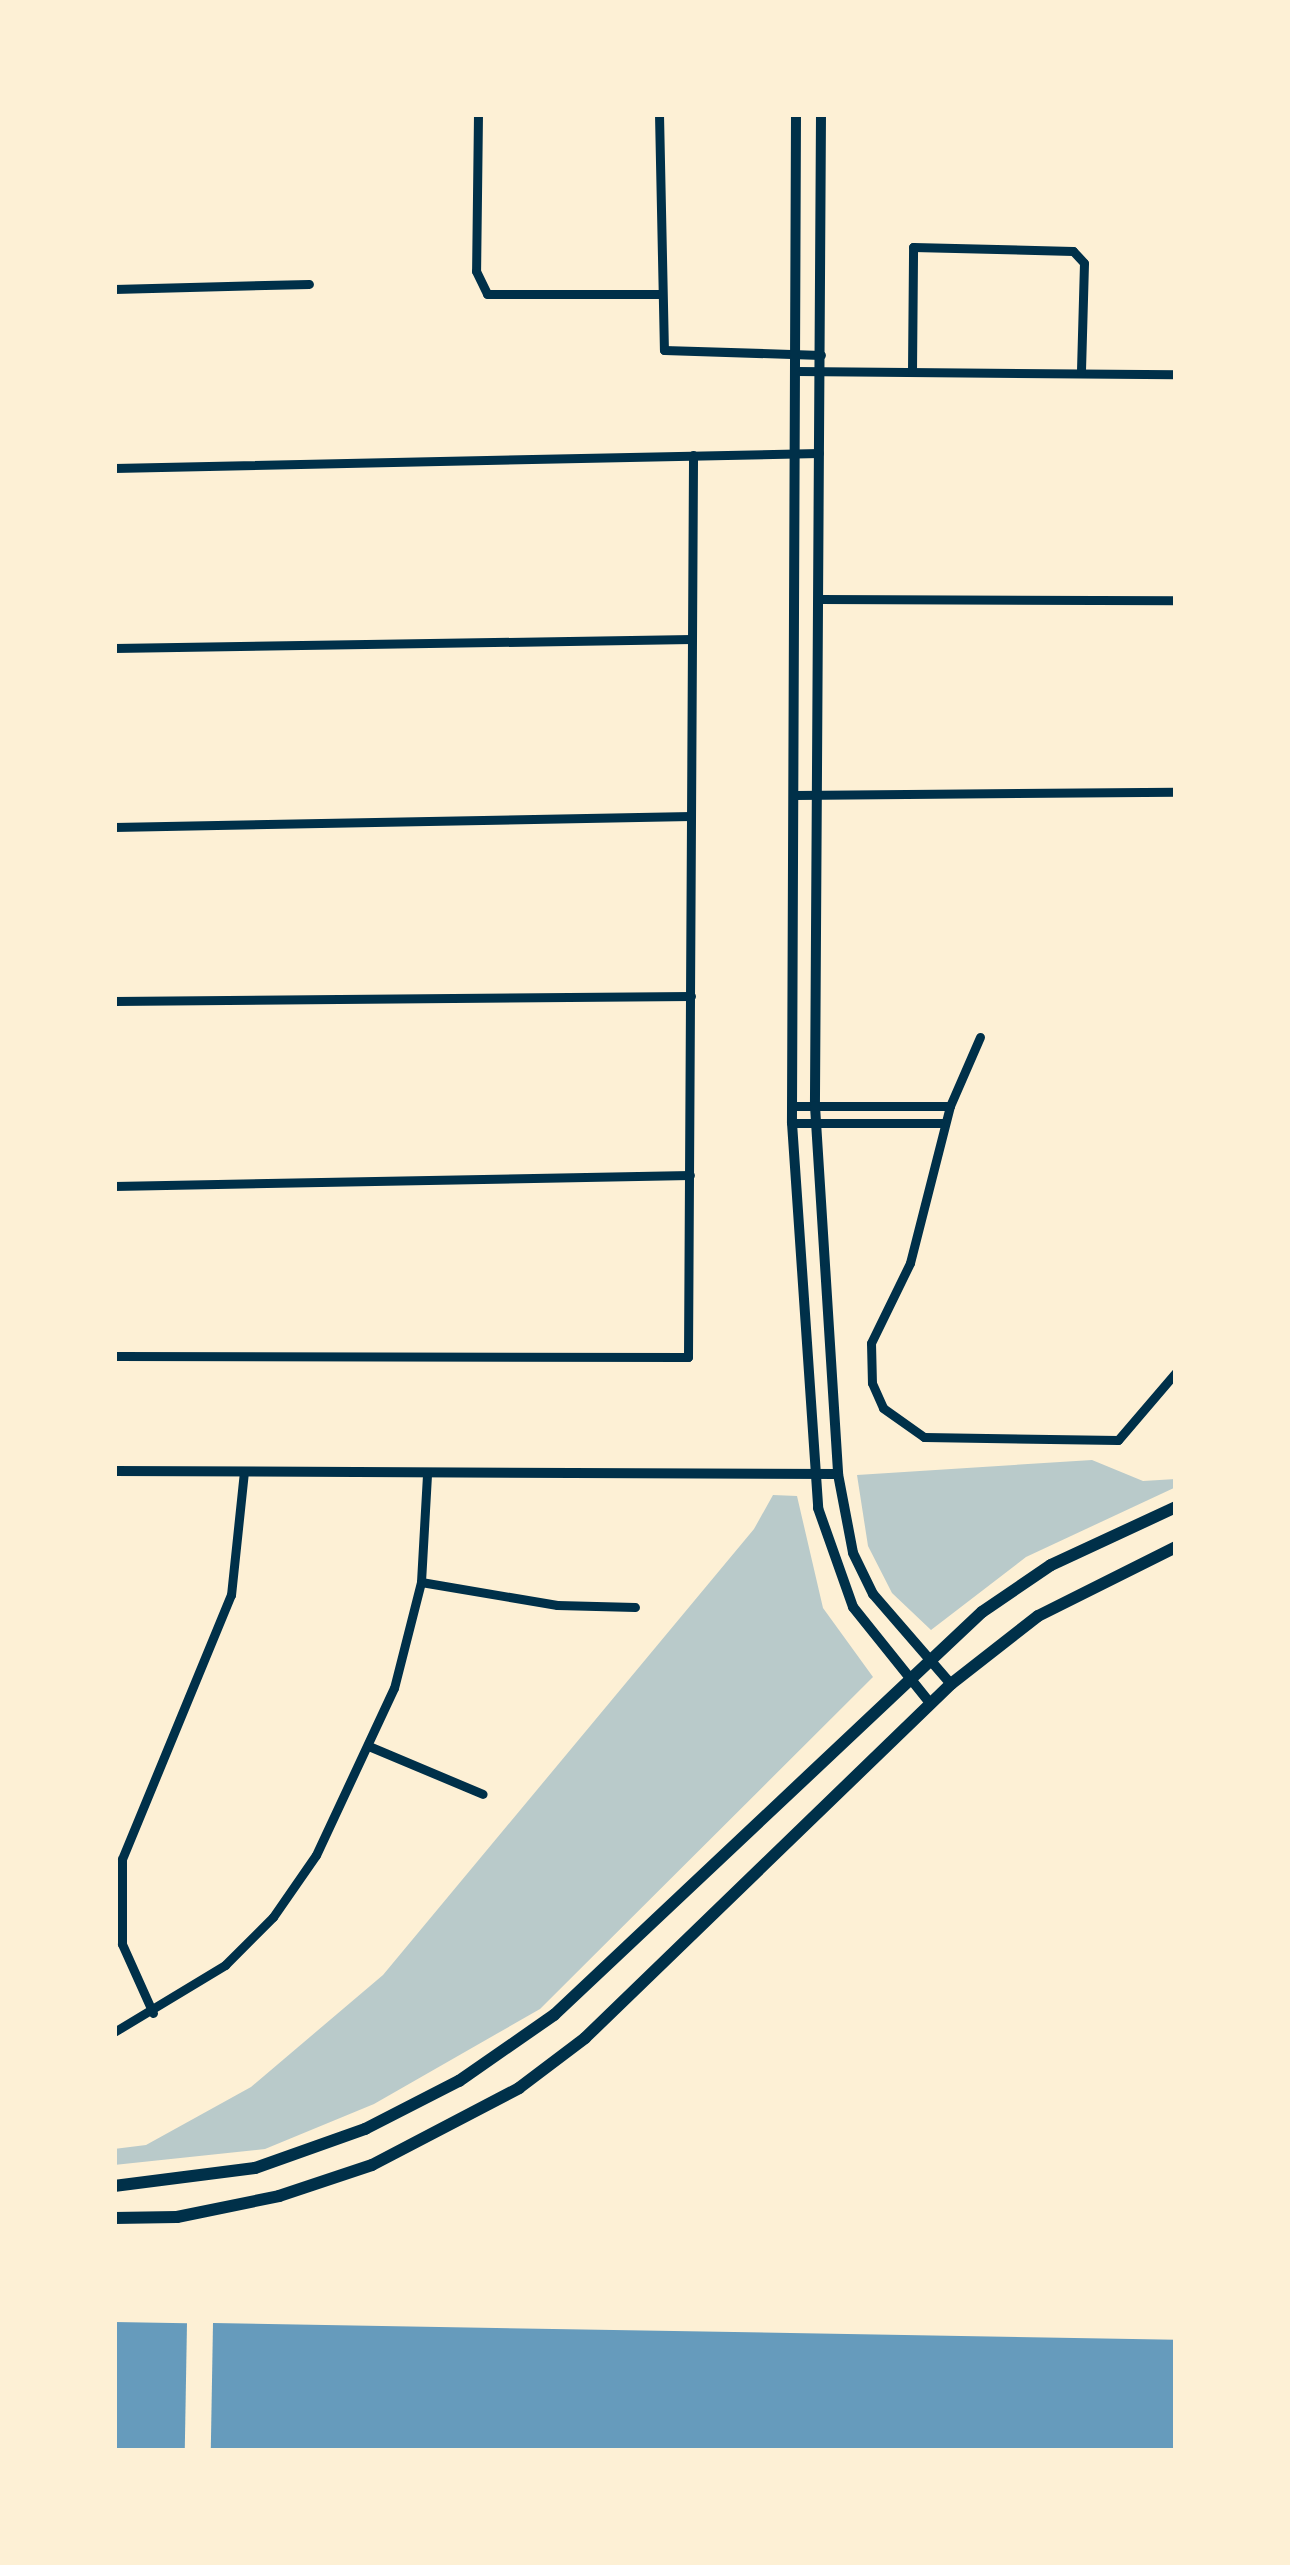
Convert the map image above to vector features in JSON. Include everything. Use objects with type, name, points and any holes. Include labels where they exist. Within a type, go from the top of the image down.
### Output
[{"type":"main road","points":[[114,2186],[255,2168],[365,2129],[459,2081],[554,2015],[926,1657],[1051,1564],[1176,1507]]},
{"type":"main road","points":[[114,2218],[177,2217],[279,2196],[390,2156],[519,2088],[585,2038],[951,1684],[1038,1616],[1176,1547]]},
{"type":"street","points":[[478,114],[476,272],[487,294],[660,294]]},
{"type":"street","points":[[659,114],[659,340],[672,354],[821,355]]},
{"type":"street","points":[[796,114],[792,1123],[817,1474],[832,1561],[854,1607],[930,1703]]},
{"type":"street","points":[[821,114],[815,1123],[838,1474],[854,1553],[873,1594],[951,1684]]},
{"type":"street","points":[[911,371],[913,247],[1072,251],[1084,263],[1081,373]]},
{"type":"street","points":[[114,289],[309,284]]},
{"type":"street","points":[[796,371],[1176,374]]},
{"type":"street","points":[[114,468],[819,453]]},
{"type":"street","points":[[114,1356],[688,1357],[693,455]]},
{"type":"street","points":[[819,599],[1176,600]]},
{"type":"street","points":[[114,648],[692,639]]},
{"type":"street","points":[[795,795],[1176,792]]},
{"type":"street","points":[[114,827],[692,816]]},
{"type":"street","points":[[114,1001],[691,996]]},
{"type":"street","points":[[980,1037],[950,1106],[910,1262],[871,1342],[872,1383],[883,1408],[924,1437],[1118,1440],[1176,1372]]},
{"type":"street","points":[[792,1106],[950,1106]]},
{"type":"street","points":[[792,1123],[945,1123]]},
{"type":"street","points":[[114,1186],[690,1175]]},
{"type":"street","points":[[114,1471],[427,1476],[838,1474]]},
{"type":"street","points":[[153,2013],[122,1944],[122,1858],[231,1595],[244,1472]]},
{"type":"street","points":[[114,2032],[153,2013],[225,1965],[298,1886],[371,1747],[421,1582],[427,1476]]},
{"type":"street","points":[[421,1582],[557,1604],[635,1607]]},
{"type":"street","points":[[371,1747],[483,1794]]},
{"type":"shaded area","points":[[1092,1460],[1143,1481],[1176,1479],[1176,1487],[1026,1557],[931,1630],[892,1593],[868,1546],[857,1475]]},
{"type":"shaded area","points":[[773,1495],[797,1496],[823,1608],[873,1677],[540,2009],[374,2104],[265,2149],[114,2165],[114,2149],[146,2145],[251,2087],[383,1975],[754,1529]]},
{"type":"water","points":[[114,2322],[187,2323],[185,2451],[114,2451]]},
{"type":"water","points":[[213,2323],[1176,2340],[1174,2451],[211,2451]]}]
